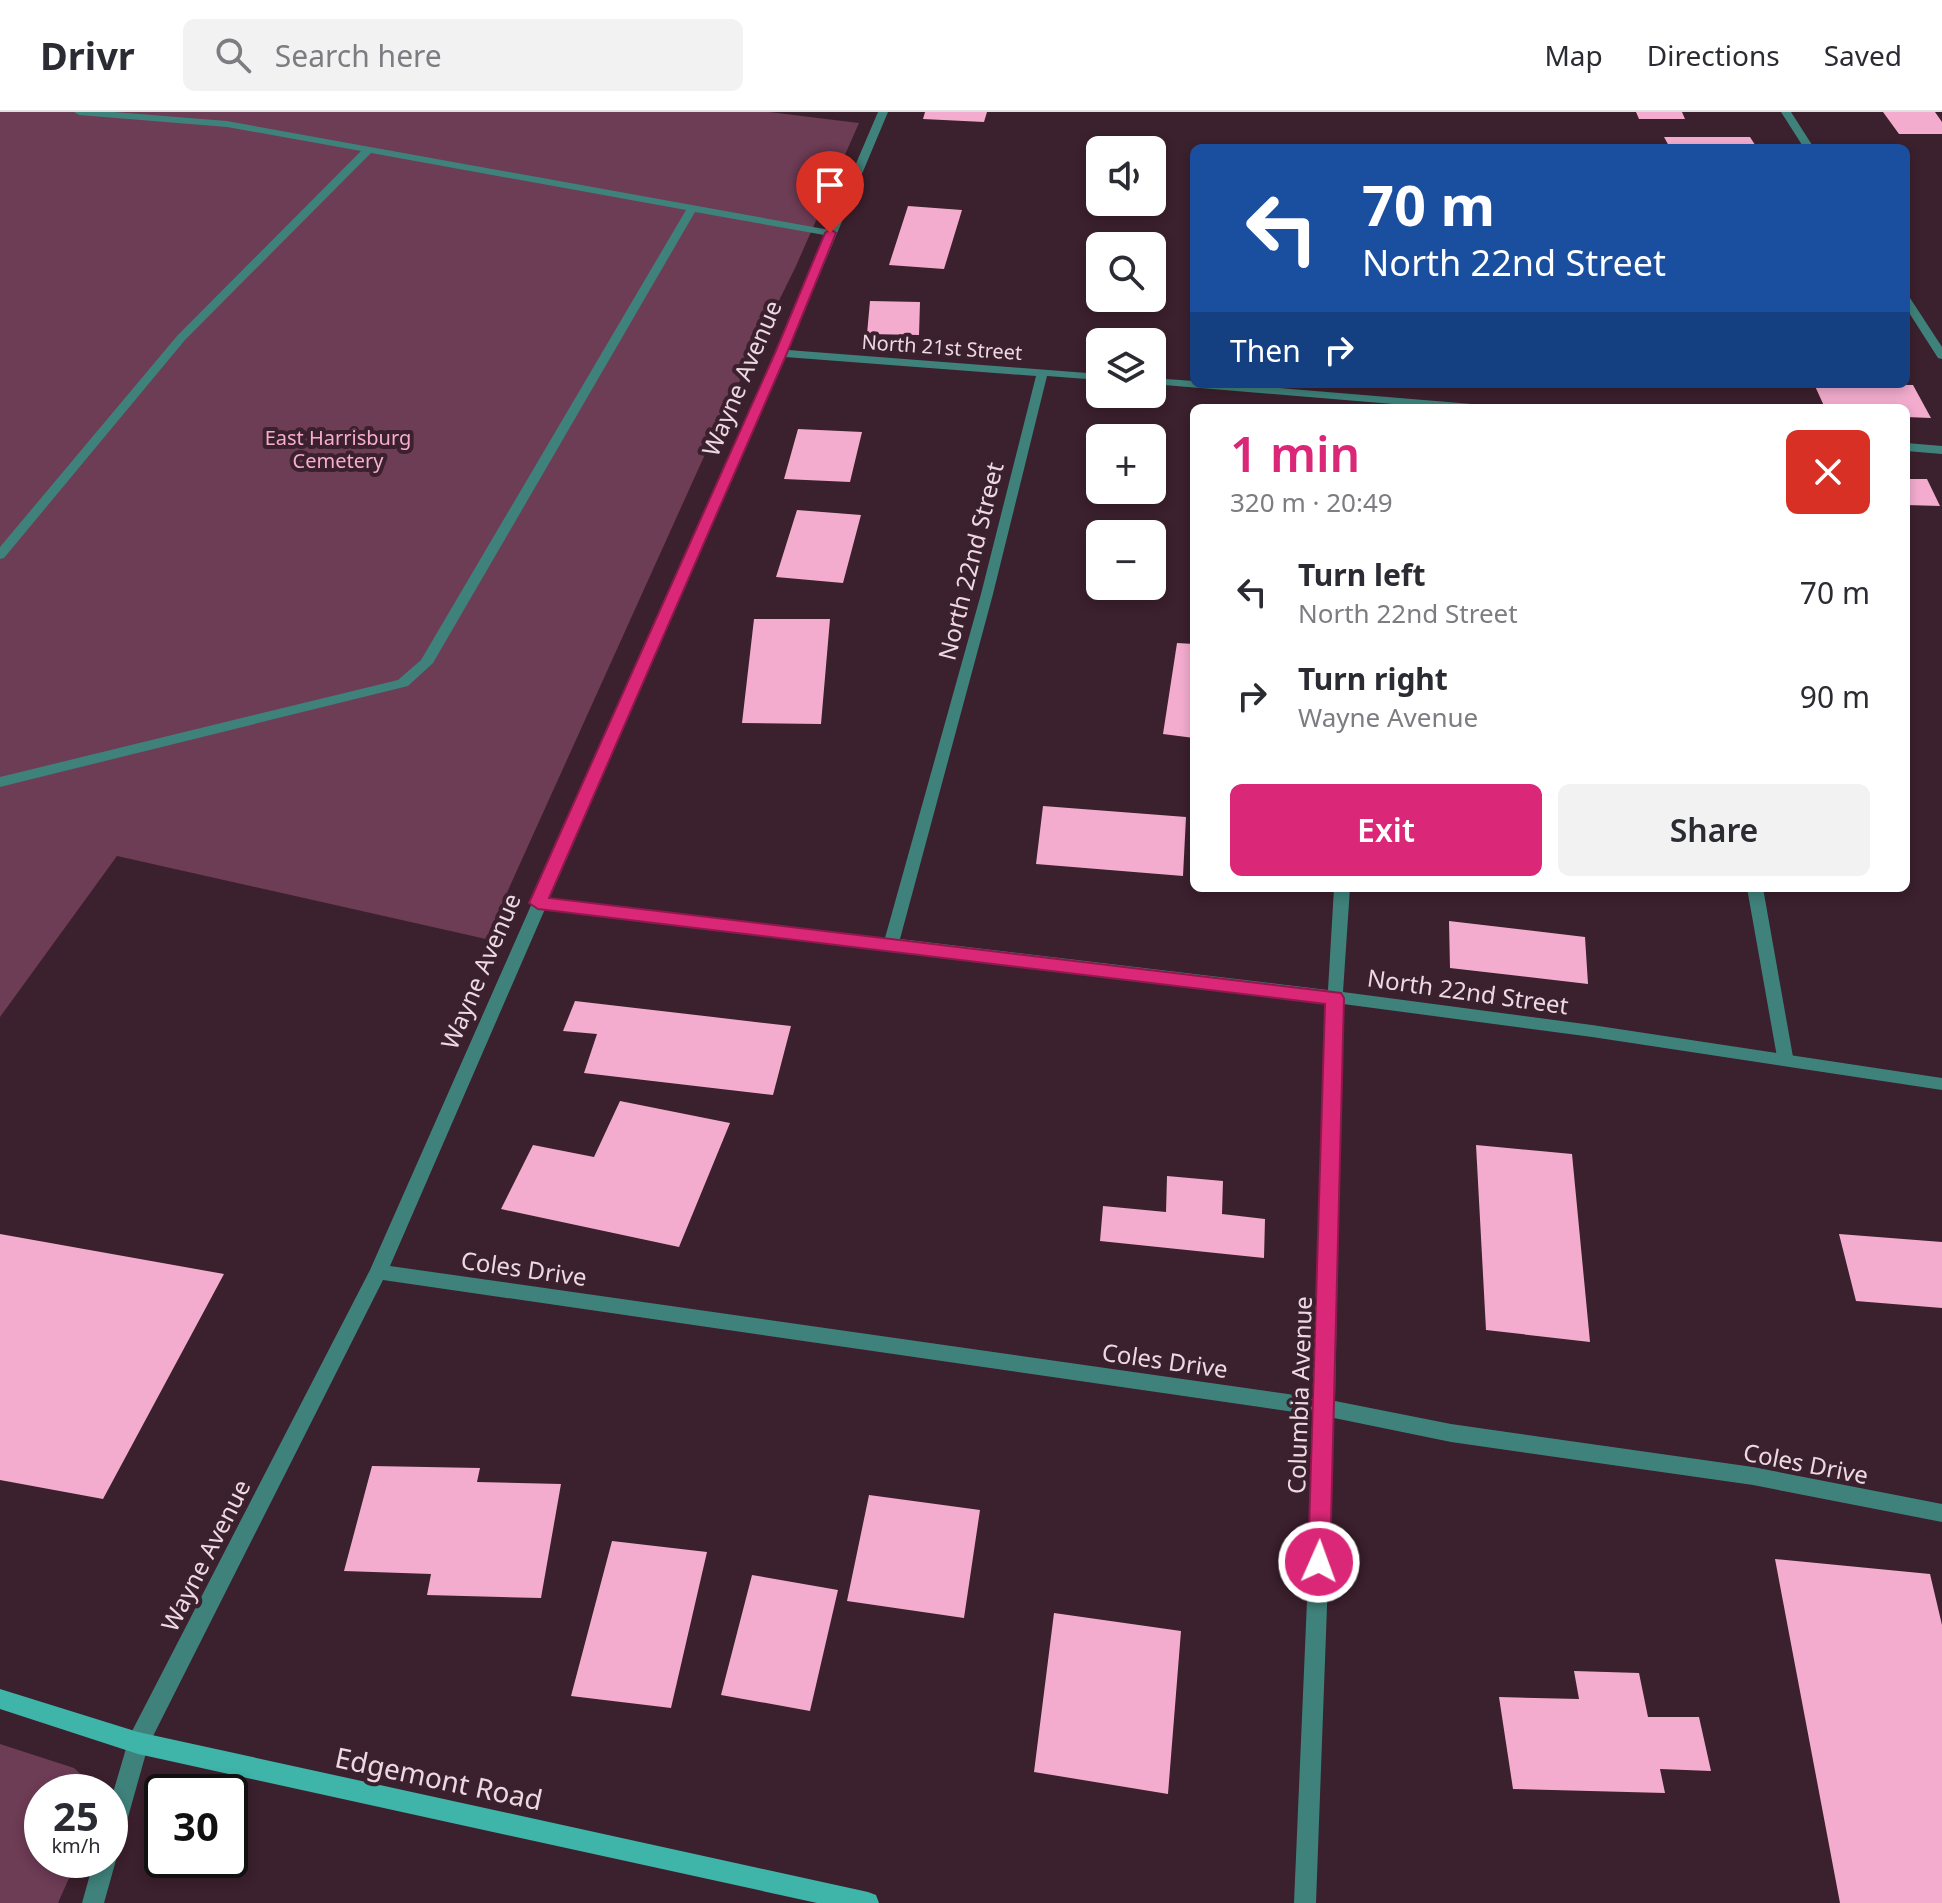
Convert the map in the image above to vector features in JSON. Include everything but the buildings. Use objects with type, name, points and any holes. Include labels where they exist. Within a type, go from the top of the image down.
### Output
[{"type":"street","points":[[79,112],[227,124],[830,233]]},
{"type":"street","name":"Wayne Avenue","points":[[128,1778],[138,1743],[378,1272],[781,353],[883,112]]},
{"type":"street","points":[[1786,112],[1806,144]]},
{"type":"street","points":[[0,555],[181,338],[368,150]]},
{"type":"street","points":[[0,782],[403,683],[426,663],[692,208]]},
{"type":"street","points":[[1910,306],[1942,356]]},
{"type":"street","name":"North 21st Street","points":[[781,353],[1086,376]]},
{"type":"street","name":"North 22nd Street","points":[[891,945],[983,610],[1042,373]]},
{"type":"street","points":[[1166,382],[1190,385]]},
{"type":"street","points":[[1222,388],[1394,404]]},
{"type":"street","points":[[1910,447],[1942,450]]},
{"type":"street","name":"Columbia Avenue","points":[[1305,1903],[1325,1408],[1335,998],[1342,892]]},
{"type":"street","points":[[1756,892],[1785,1057]]},
{"type":"street","name":"North 22nd Street","points":[[538,903],[1335,998],[1785,1057],[1942,1084]]},
{"type":"street","name":"Coles Drive","points":[[378,1272],[1325,1408],[1451,1433],[1753,1476],[1942,1513]]},
{"type":"street","name":"Edgemont Road","points":[[0,1699],[138,1743],[868,1903]]},
{"type":"street","points":[[93,1903],[100,1878]]},
{"type":"green space","name":"East Harrisburg Cemetery","points":[[0,112],[769,112],[859,123],[796,266],[721,419],[486,939],[117,856],[0,1017]]},
{"type":"green space","points":[[0,1744],[74,1768],[80,1774],[24,1774],[24,1878],[69,1878],[58,1903],[0,1903]]},
{"type":"route","points":[[830,233],[781,353],[538,903],[1335,998],[1319,1562]]}]
